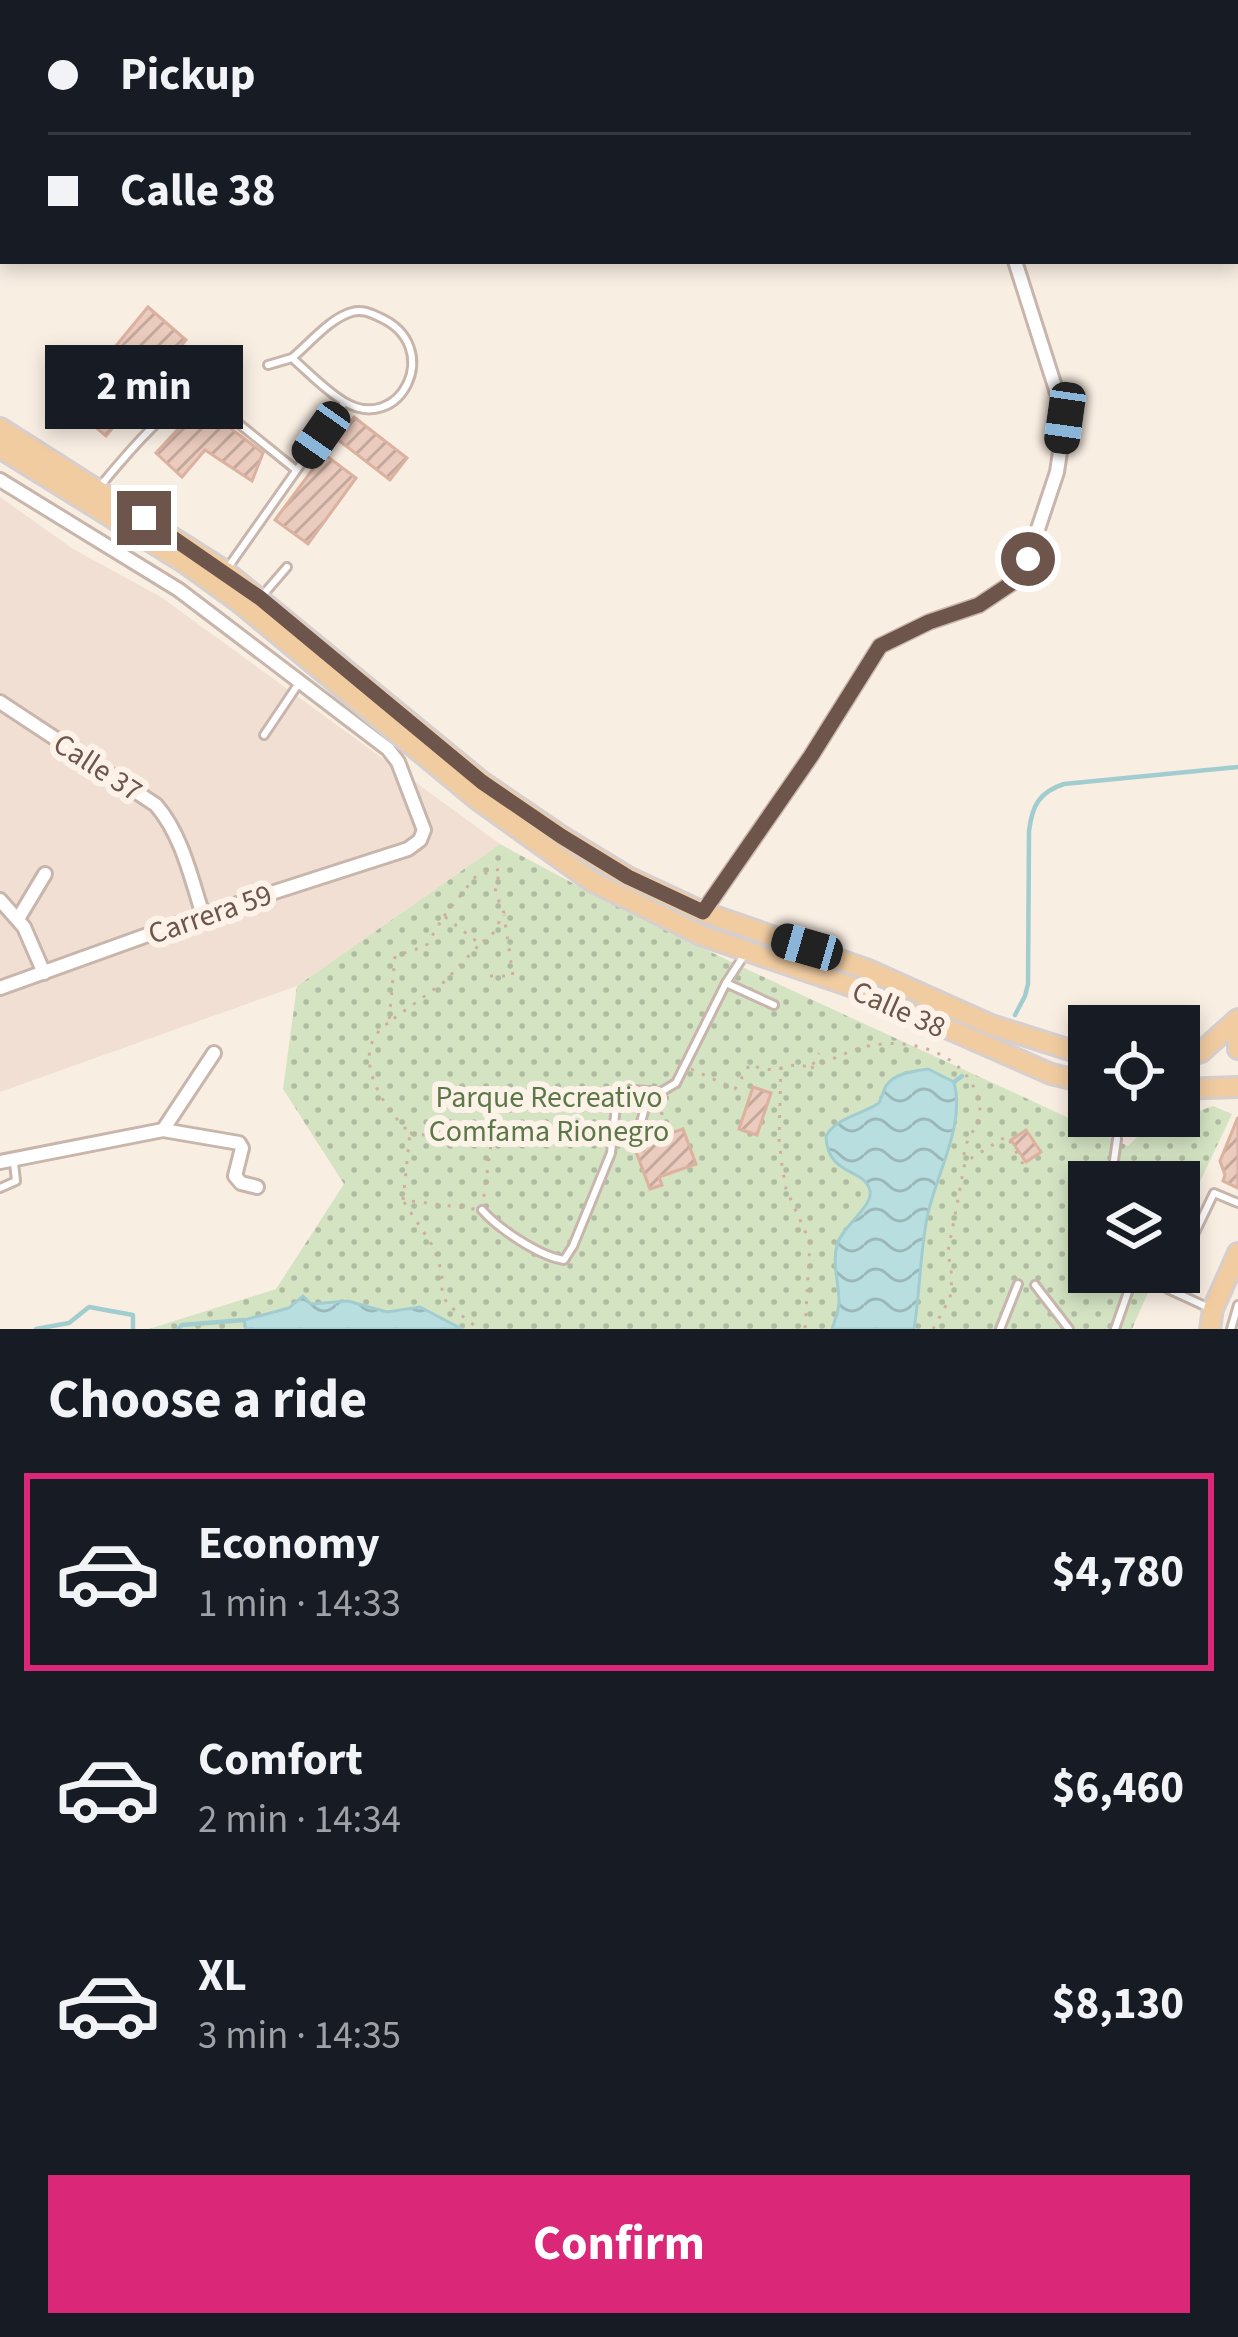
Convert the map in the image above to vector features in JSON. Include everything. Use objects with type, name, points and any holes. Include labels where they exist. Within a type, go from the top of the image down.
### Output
[{"type":"main road","name":"Calle 38","points":[[0,428],[225,571],[482,782],[628,877],[703,912],[866,969],[991,1025],[1068,1049]]},
{"type":"main road","name":"Calle 38","points":[[0,448],[239,602],[478,800],[593,882],[703,936],[853,987],[1068,1078]]},
{"type":"main road","points":[[1200,1052],[1238,1018]]},
{"type":"main road","points":[[1238,1028],[1238,1049]]},
{"type":"main road","points":[[1200,1088],[1238,1087]]},
{"type":"main road","points":[[1211,1319],[1238,1253]]},
{"type":"street","points":[[703,912],[880,646],[979,605],[1012,583],[1028,559],[1057,472],[1065,418],[1016,264]]},
{"type":"street","points":[[0,480],[164,580],[299,682]]},
{"type":"street","name":"Carrera 59","points":[[0,988],[203,915],[408,849],[420,840],[422,818],[398,762],[388,749],[299,682]]},
{"type":"street","name":"Calle 37","points":[[0,702],[156,805],[176,837],[203,915]]},
{"type":"street","points":[[18,919],[45,874]]},
{"type":"street","points":[[0,900],[18,919],[44,973]]},
{"type":"street","points":[[163,1130],[214,1053]]},
{"type":"street","points":[[7,1161],[163,1130],[239,1143],[236,1176],[241,1183],[257,1187]]},
{"type":"lane","points":[[268,365],[292,358],[341,316],[356,310],[392,322],[407,338],[414,364],[398,396],[375,411],[344,403],[292,358]]},
{"type":"lane","points":[[98,489],[135,445],[188,397],[201,393],[296,470]]},
{"type":"lane","points":[[225,571],[344,403]]},
{"type":"lane","points":[[260,598],[287,567]]},
{"type":"lane","points":[[264,735],[299,682]]},
{"type":"lane","points":[[482,1210],[550,1258],[563,1260],[611,1153],[617,1096],[634,1090],[661,1092],[676,1083],[747,951]]},
{"type":"lane","points":[[726,983],[774,1005]]},
{"type":"lane","points":[[641,1144],[638,1133],[649,1093]]},
{"type":"lane","points":[[1114,1161],[1117,1139]]},
{"type":"lane","points":[[0,1188],[17,1178],[7,1161]]},
{"type":"lane","points":[[1200,1223],[1214,1193],[1238,1203]]},
{"type":"lane","points":[[1000,1329],[1018,1284]]},
{"type":"lane","points":[[1035,1285],[1070,1329]]},
{"type":"lane","points":[[1114,1329],[1127,1293]]},
{"type":"lane","points":[[1174,1293],[1211,1319]]},
{"type":"lane","points":[[1231,1329],[1238,1305]]},
{"type":"path","points":[[389,1022],[395,956],[426,946],[476,876],[500,869],[495,892],[504,913],[513,976],[490,976]]},
{"type":"path","points":[[403,1200],[482,1210],[491,1144],[410,1133],[390,1114],[370,1076],[372,1045],[381,1027],[445,982],[492,934],[504,913]]},
{"type":"path","points":[[444,916],[480,944]]},
{"type":"path","points":[[685,1066],[735,1089],[750,1064],[774,1072],[797,1063],[812,1068],[876,1045],[919,1045],[949,1058],[962,1070],[980,1102],[979,1124],[962,1150],[965,1162],[948,1252],[950,1298],[933,1329]]},
{"type":"path","points":[[812,1068],[819,1053]]},
{"type":"path","points":[[781,1067],[782,1165],[810,1242],[805,1329]]},
{"type":"path","points":[[661,1092],[663,1136]]},
{"type":"path","points":[[410,1133],[403,1200],[434,1249],[447,1304],[479,1329]]},
{"type":"path","points":[[965,1162],[1007,1136],[1028,1171]]},
{"type":"shaded area","points":[[0,497],[73,549],[161,597],[500,844],[297,986],[0,1092]]},
{"type":"green space","name":"Parque Recreativo Comfama Rionegro","points":[[500,844],[733,962],[1068,1118],[1068,1137],[1109,1137],[1128,1146],[1137,1137],[1200,1137],[1200,1111],[1213,1106],[1232,1114],[1200,1182],[1200,1161],[1068,1161],[1068,1293],[1148,1293],[1132,1329],[149,1329],[276,1289],[344,1184],[283,1089],[297,986]]},
{"type":"water","points":[[928,1069],[954,1082],[957,1098],[948,1150],[927,1218],[914,1329],[832,1329],[839,1305],[837,1245],[867,1204],[870,1191],[862,1178],[833,1159],[826,1136],[843,1120],[879,1103],[894,1078]]},
{"type":"water","points":[[303,1296],[311,1304],[348,1301],[387,1312],[420,1307],[462,1329],[246,1329],[244,1320],[289,1308]]},
{"type":"building","points":[[148,307],[186,340],[106,436],[68,404]]},
{"type":"building","points":[[200,405],[263,453],[252,481],[205,450],[182,477],[156,453]]},
{"type":"building","points":[[354,417],[407,458],[390,480],[337,439]]},
{"type":"building","points":[[324,454],[356,478],[308,544],[275,520]]},
{"type":"building","points":[[753,1087],[771,1093],[757,1135],[739,1129]]},
{"type":"building","points":[[1238,1117],[1238,1188],[1223,1181],[1220,1161]]},
{"type":"building","points":[[683,1129],[696,1164],[659,1177],[662,1185],[650,1189],[635,1149],[644,1151],[648,1141]]},
{"type":"building","points":[[1026,1130],[1041,1152],[1026,1162],[1011,1140]]},
{"type":"waterway","points":[[1015,1015],[1028,984],[1029,831],[1043,796],[1064,784],[1238,767]]},
{"type":"waterway","points":[[954,1082],[962,1076]]},
{"type":"waterway","points":[[36,1329],[69,1323],[89,1307],[133,1315],[133,1329]]},
{"type":"waterway","points":[[178,1329],[244,1320]]},
{"type":"route","points":[[144,518],[260,598],[482,782],[628,877],[703,912],[880,646],[979,605],[1012,583],[1028,559]]}]
